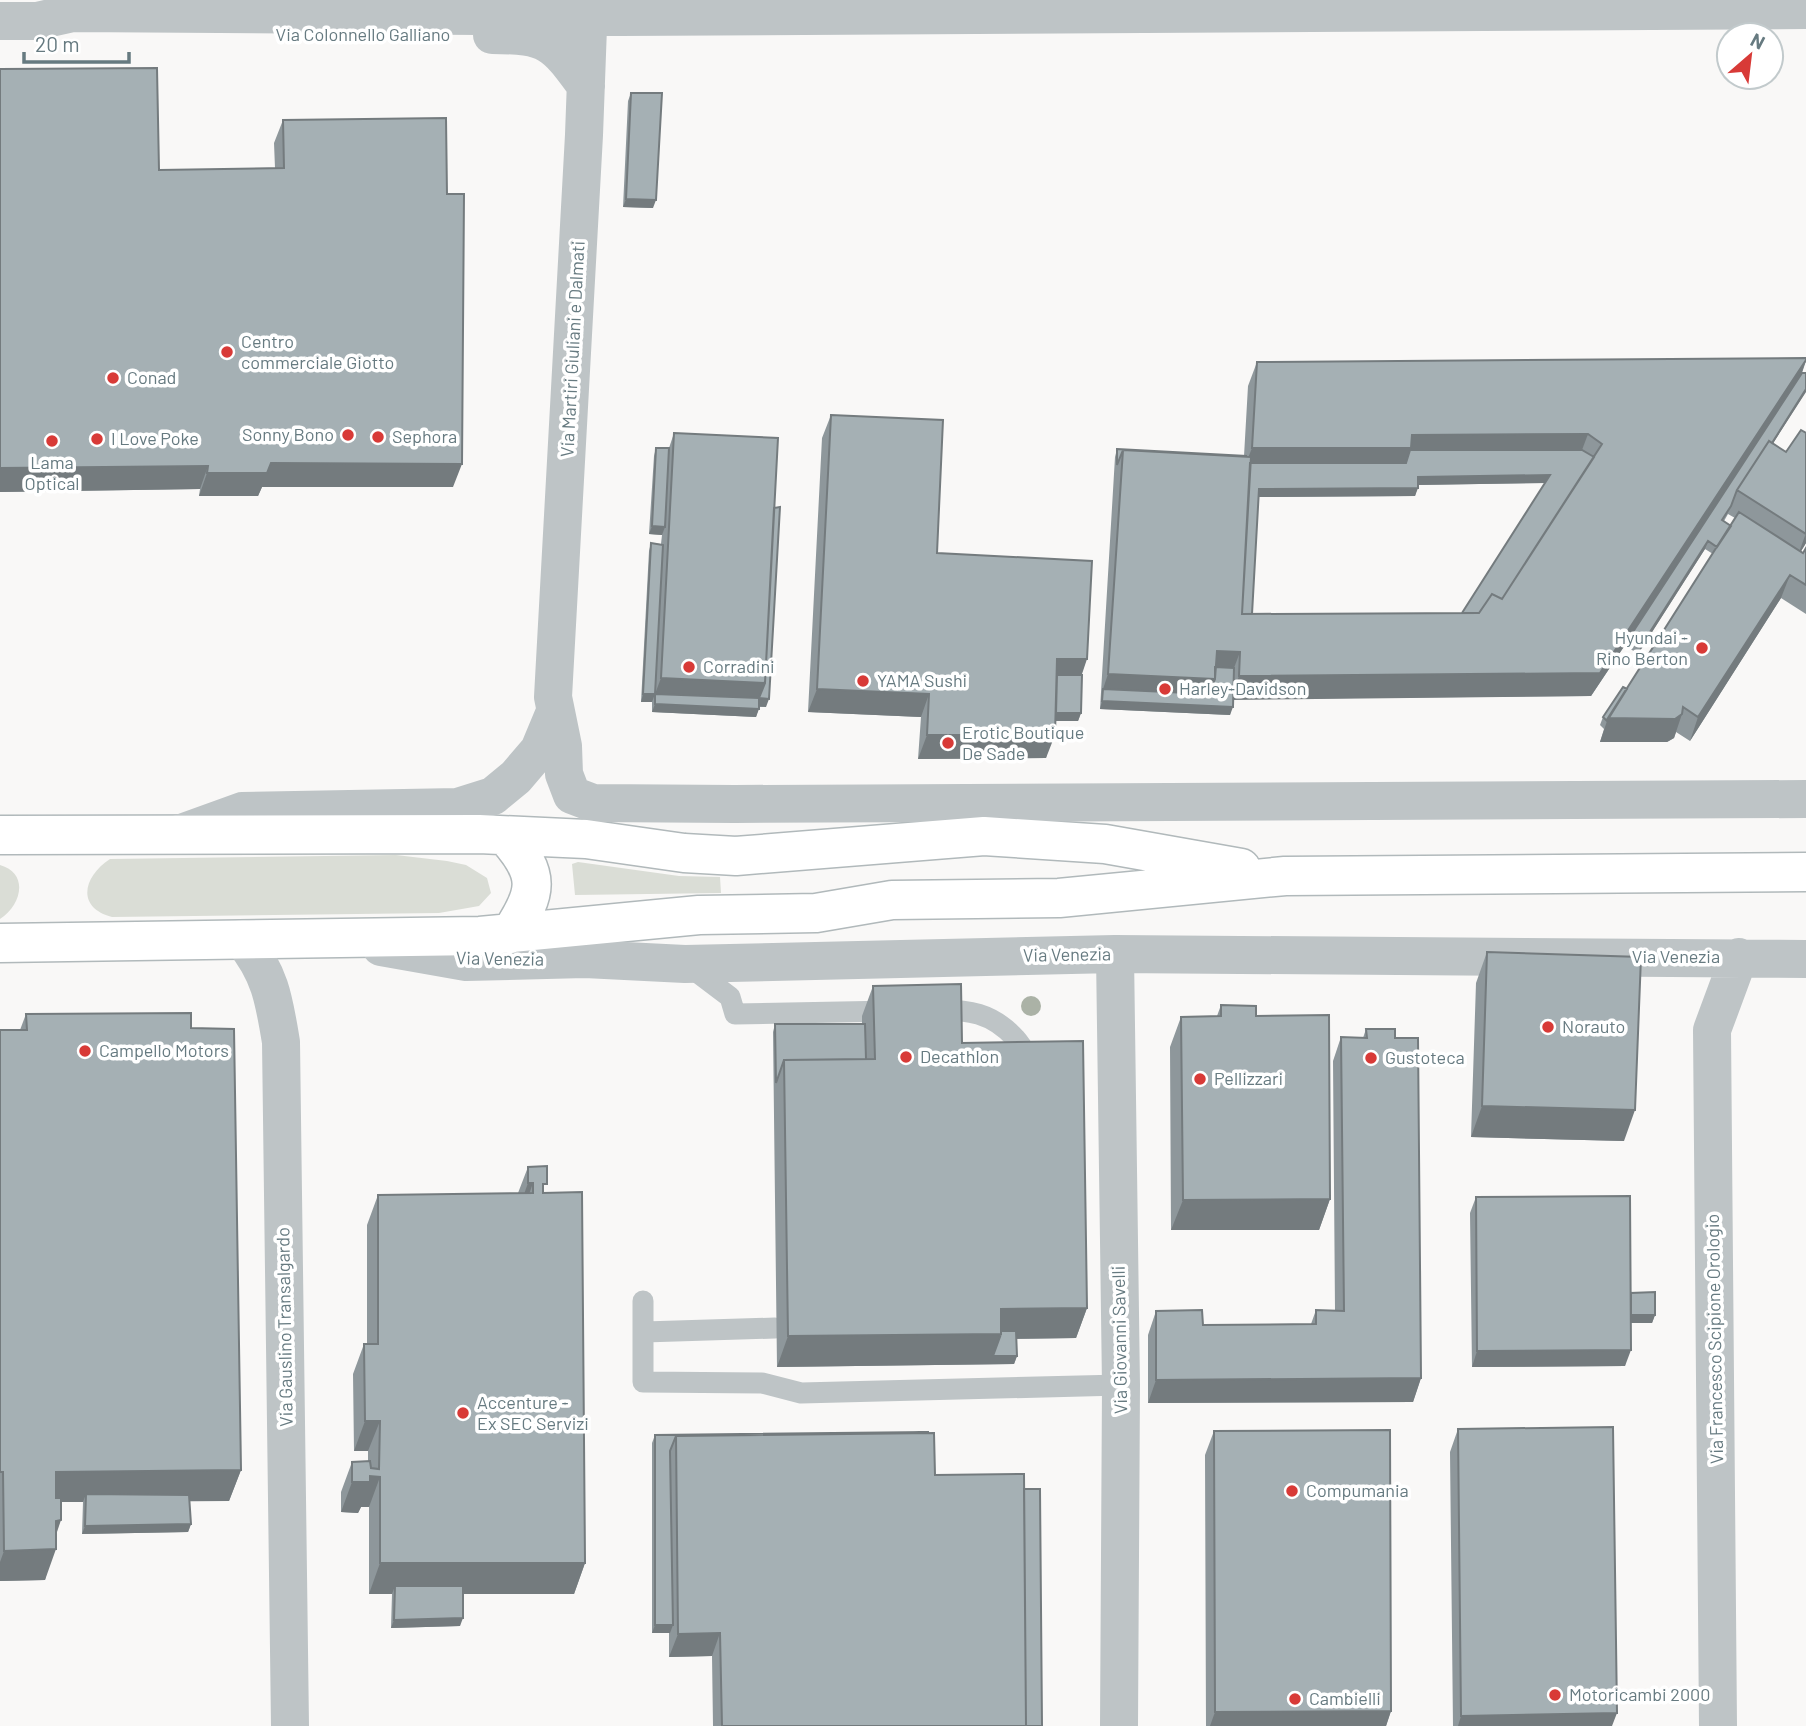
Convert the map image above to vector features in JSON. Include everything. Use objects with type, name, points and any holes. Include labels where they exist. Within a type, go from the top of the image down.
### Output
[{"type":"main road","name":"Via Venezia","points":[[0,835],[506,836],[586,839],[684,853],[736,856],[916,839],[984,836],[1051,838],[1158,852],[1285,876]]},
{"type":"main road","name":"Via Venezia","points":[[506,836],[526,858],[533,887],[528,906],[510,934]]},
{"type":"main road","name":"Via Venezia","points":[[0,943],[510,934],[612,921],[699,915],[816,913],[892,900],[1059,898],[1285,876],[1806,872]]},
{"type":"street","name":"Via Colonnello Galliano","points":[[19,21],[73,13],[588,8],[1806,9]]},
{"type":"street","name":"Via Martiri Giuliani e Dalmati","points":[[554,706],[588,8]]},
{"type":"street","name":"Via Colonnello Galliano","points":[[19,21],[80,36],[523,35],[559,49],[586,86]]},
{"type":"street","points":[[554,706],[563,746],[564,774],[586,839]]},
{"type":"street","name":"Via Venezia","points":[[177,834],[242,811],[458,807],[492,796],[516,777],[539,750],[554,706]]},
{"type":"street","name":"Via Venezia","points":[[572,795],[593,803],[1806,799]]},
{"type":"street","name":"Via Venezia","points":[[1051,838],[1132,823],[1190,817],[1234,800]]},
{"type":"street","name":"Via Venezia","points":[[330,938],[466,962],[585,959],[685,964],[1115,954],[1806,958]]},
{"type":"street","name":"Via Gauslino Transalgardo","points":[[242,939],[259,959],[273,989],[281,1042],[290,1726]]},
{"type":"street","name":"Via Giovanni Savelli","points":[[1115,954],[1121,1385],[1118,1726]]},
{"type":"street","name":"Via Francesco Scipione Orologio","points":[[1718,1726],[1712,1030],[1739,957]]},
{"type":"lane","points":[[685,964],[730,997],[735,1014],[956,1009],[987,1016],[1001,1024],[1018,1041],[1028,1058],[1028,1072]]},
{"type":"lane","points":[[643,1301],[643,1381],[762,1383],[801,1393],[1121,1385]]},
{"type":"lane","points":[[644,1332],[775,1328]]},
{"type":"shaded area","points":[[396,855],[466,865],[487,878],[491,893],[479,906],[439,913],[112,917],[92,906],[88,899],[89,882],[110,859]]},
{"type":"shaded area","points":[[578,862],[679,876],[720,877],[721,893],[575,895],[572,864]]},
{"type":"shaded area","points":[[0,865],[15,875],[19,890],[13,906],[0,919]]},
{"type":"building","name":"Centro commerciale Giotto","points":[[157,68],[159,170],[284,168],[283,120],[446,118],[447,194],[464,194],[462,464],[271,463],[267,473],[207,473],[208,466],[0,468],[0,69]]},
{"type":"building","points":[[631,93],[662,93],[656,200],[626,199]]},
{"type":"building","points":[[1806,358],[1600,673],[1239,676],[1240,652],[1217,651],[1215,679],[1108,674],[1123,450],[1251,457],[1242,614],[1479,613],[1492,594],[1502,599],[1602,444],[1588,434],[1412,435],[1411,448],[1252,448],[1257,362]]},
{"type":"building","points":[[1802,373],[1806,373],[1806,389],[1772,443],[1769,441],[1737,490],[1722,520],[1731,526],[1717,547],[1708,541],[1641,646],[1629,638]]},
{"type":"building","points":[[831,415],[943,420],[937,553],[1092,561],[1087,659],[1057,659],[1055,735],[927,735],[929,694],[817,689]]},
{"type":"building","points":[[1801,430],[1806,433],[1806,534],[1737,490],[1769,441],[1786,452]]},
{"type":"building","points":[[674,433],[778,438],[765,683],[661,678]]},
{"type":"building","points":[[656,448],[669,448],[665,527],[652,526]]},
{"type":"building","points":[[1117,449],[1247,456],[1123,450],[1117,465]]},
{"type":"building","points":[[1410,450],[1582,450],[1594,457],[1502,599],[1492,594],[1479,613],[1462,613],[1550,475],[1418,477],[1418,488],[1259,489],[1252,614],[1242,614],[1250,463],[1406,463]]},
{"type":"building","points":[[780,507],[769,699],[759,698],[765,683],[774,508]]},
{"type":"building","points":[[1739,512],[1803,553],[1806,548],[1806,585],[1790,575],[1698,717],[1683,707],[1682,714],[1675,719],[1608,718]]},
{"type":"building","points":[[651,543],[663,545],[655,694],[643,694]]},
{"type":"building","points":[[1215,667],[1234,668],[1233,707],[1102,701],[1103,689],[1209,694],[1215,679]]},
{"type":"building","points":[[1057,675],[1082,675],[1081,713],[1056,713]]},
{"type":"building","points":[[1623,687],[1627,689],[1607,721],[1603,717]]},
{"type":"building","points":[[655,694],[759,698],[759,709],[655,704]]},
{"type":"building","points":[[1487,952],[1641,957],[1635,1110],[1482,1106]]},
{"type":"building","points":[[961,984],[962,1043],[1083,1041],[1087,1308],[1001,1309],[1001,1334],[788,1336],[784,1060],[875,1059],[873,986]]},
{"type":"building","points":[[1221,1005],[1256,1006],[1256,1016],[1329,1015],[1330,1199],[1183,1200],[1181,1017],[1221,1016]]},
{"type":"building","points":[[191,1013],[191,1028],[234,1029],[241,1470],[56,1472],[56,1498],[61,1498],[61,1520],[56,1521],[56,1549],[4,1551],[3,1472],[0,1472],[0,1030],[27,1030],[26,1014]]},
{"type":"building","points":[[775,1024],[865,1024],[866,1059],[784,1060],[776,1083]]},
{"type":"building","points":[[1366,1029],[1395,1029],[1395,1038],[1418,1038],[1421,1378],[1156,1380],[1156,1311],[1202,1310],[1203,1325],[1316,1324],[1316,1310],[1344,1311],[1341,1037],[1367,1038]]},
{"type":"building","name":"Accenture - Ex SEC Servizi","points":[[547,1166],[547,1184],[543,1184],[543,1193],[582,1192],[585,1563],[380,1563],[380,1477],[370,1476],[370,1482],[352,1482],[352,1462],[370,1461],[371,1468],[379,1469],[380,1421],[365,1421],[364,1344],[378,1344],[378,1195],[533,1193],[533,1183],[528,1183],[528,1167]]},
{"type":"building","points":[[1630,1196],[1631,1350],[1477,1351],[1476,1197]]},
{"type":"building","points":[[1655,1292],[1655,1315],[1631,1315],[1631,1293]]},
{"type":"building","points":[[1001,1331],[1016,1331],[1017,1356],[993,1356]]},
{"type":"building","points":[[1613,1427],[1617,1713],[1461,1716],[1458,1429]]},
{"type":"building","points":[[1390,1430],[1391,1711],[1215,1712],[1214,1431]]},
{"type":"building","points":[[929,1432],[676,1436],[670,1451],[673,1625],[655,1625],[655,1435]]},
{"type":"building","points":[[934,1433],[935,1475],[1024,1474],[1026,1726],[722,1726],[720,1633],[678,1634],[676,1436]]},
{"type":"building","points":[[1024,1489],[1040,1489],[1042,1726],[1026,1726]]},
{"type":"building","points":[[86,1494],[189,1495],[191,1524],[85,1526]]},
{"type":"building","points":[[395,1586],[463,1586],[463,1618],[394,1620]]},
{"type":"place","name":"Centro commerciale Giotto","points":[[227,352]]},
{"type":"place","name":"Conad","points":[[113,378]]},
{"type":"place","name":"Sonny Bono","points":[[348,435]]},
{"type":"place","name":"Sephora","points":[[378,437]]},
{"type":"place","name":"I Love Poke","points":[[97,439]]},
{"type":"place","name":"Lama Optical","points":[[52,441]]},
{"type":"place","name":"Hyundai - Rino Berton","points":[[1702,648]]},
{"type":"place","name":"Corradini","points":[[689,667]]},
{"type":"place","name":"YAMA Sushi","points":[[863,681]]},
{"type":"place","name":"Harley-Davidson","points":[[1165,689]]},
{"type":"place","name":"Erotic Boutique De Sade","points":[[948,743]]},
{"type":"place","name":"Norauto","points":[[1548,1027]]},
{"type":"place","name":"Campello Motors","points":[[85,1051]]},
{"type":"place","name":"Decathlon","points":[[906,1057]]},
{"type":"place","name":"Gustoteca","points":[[1371,1058]]},
{"type":"place","name":"Pellizzari","points":[[1200,1079]]},
{"type":"place","name":"Accenture - Ex SEC Servizi","points":[[463,1413]]},
{"type":"place","name":"Compumania","points":[[1292,1491]]},
{"type":"place","name":"Motoricambi 2000","points":[[1555,1695]]},
{"type":"place","name":"Cambielli","points":[[1295,1699]]}]
